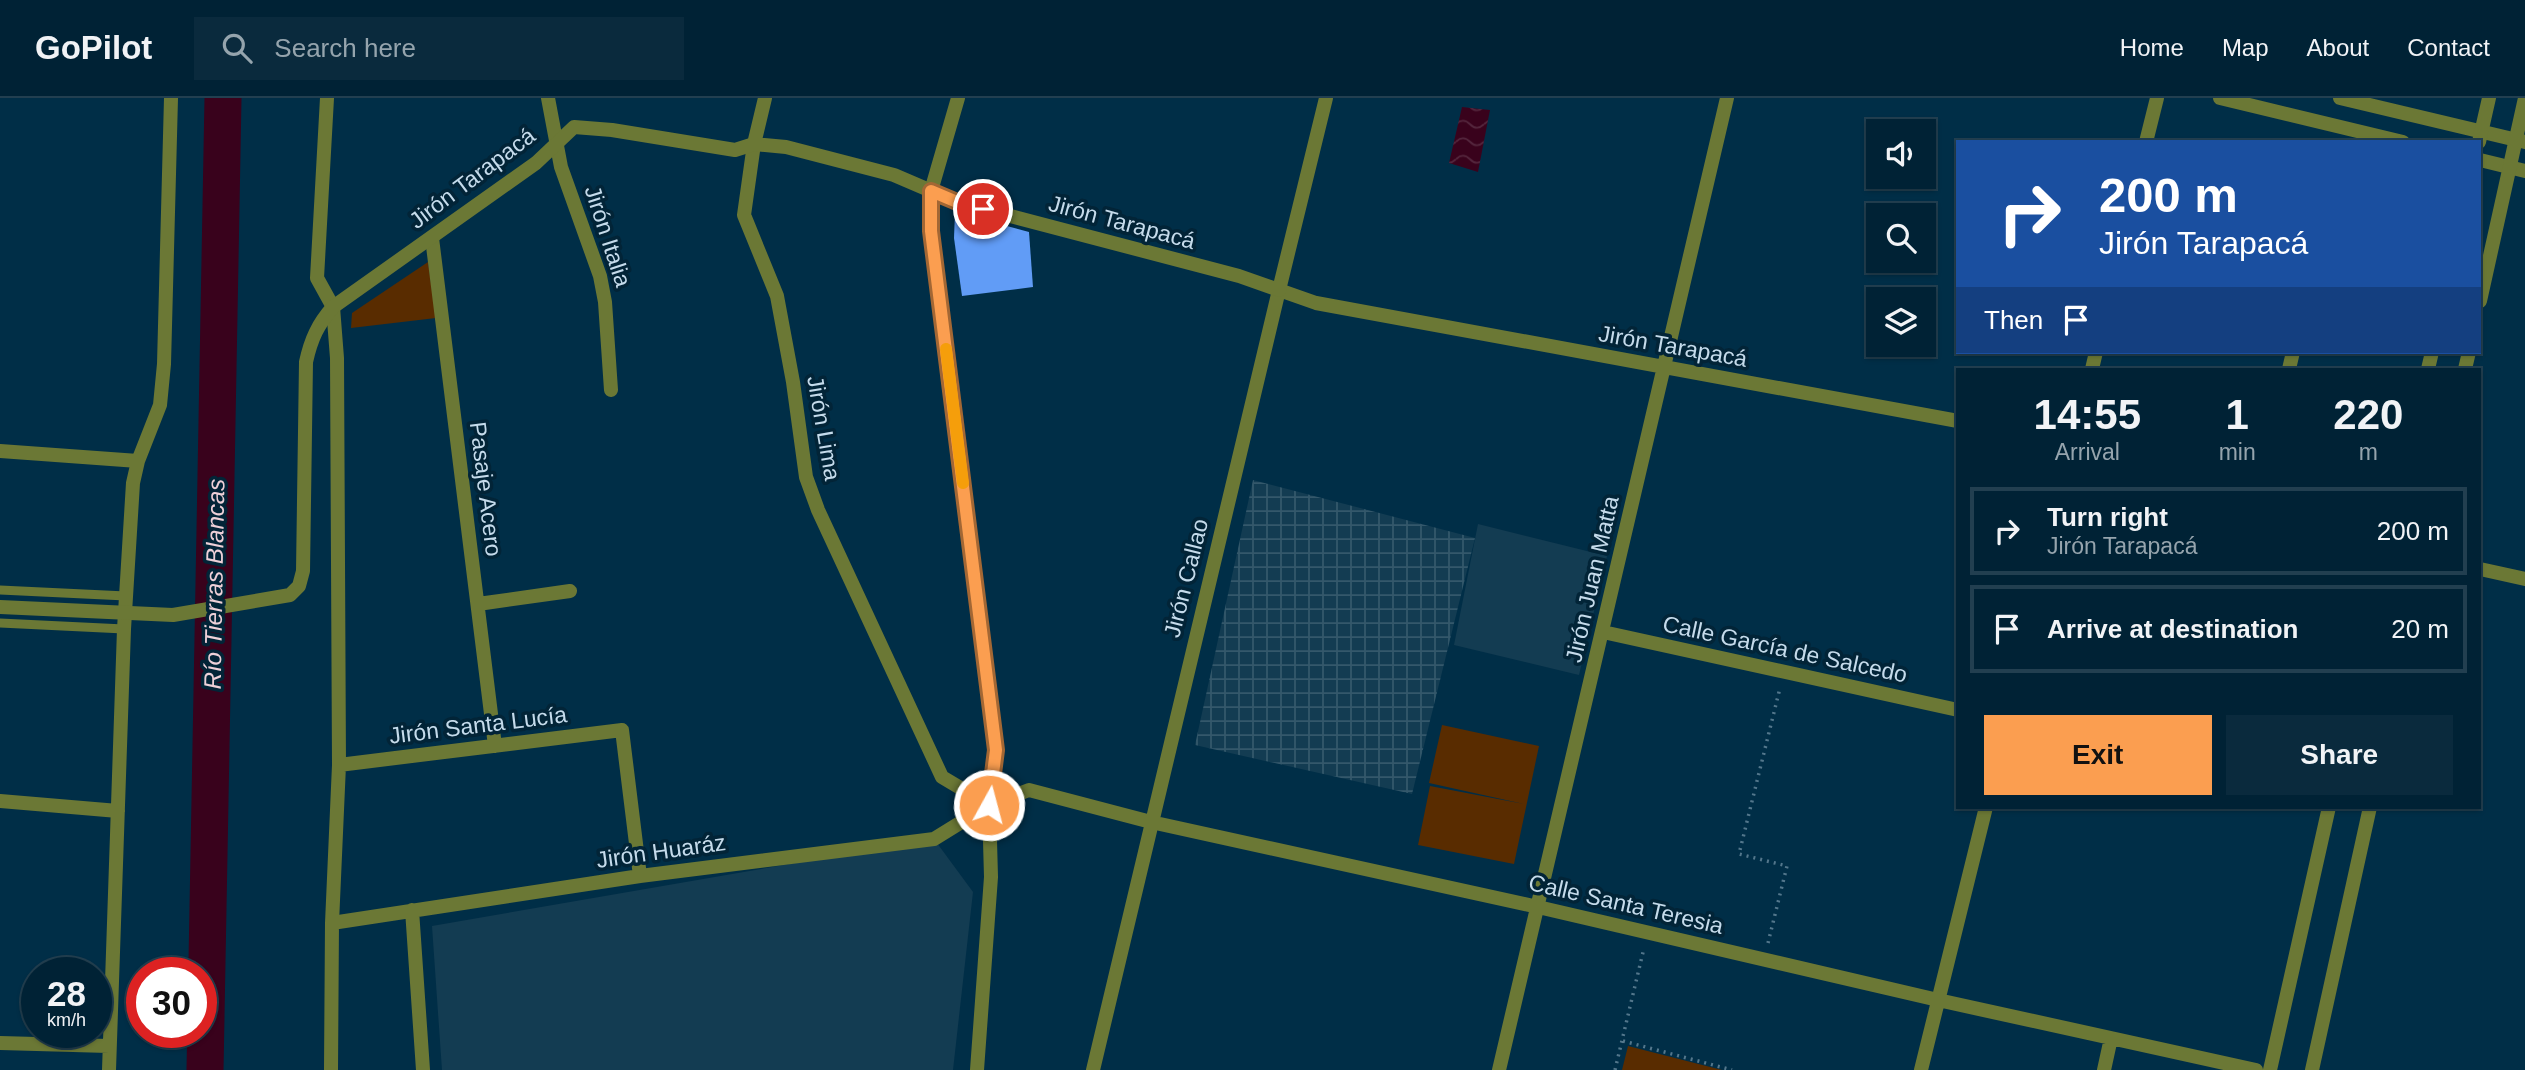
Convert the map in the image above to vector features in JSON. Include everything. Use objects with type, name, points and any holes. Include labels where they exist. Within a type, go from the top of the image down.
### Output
[{"type":"street","points":[[112,968],[124,629],[133,483],[138,461],[160,405],[171,98]]},
{"type":"street","points":[[327,98],[317,278],[333,307],[337,358],[339,765],[332,923],[331,1070]]},
{"type":"street","name":"Jirón Italia","points":[[548,98],[561,167],[600,276],[606,302],[611,390]]},
{"type":"street","name":"Jirón Lima","points":[[765,98],[754,144],[744,215],[778,296],[806,477],[818,510],[943,777],[989,805]]},
{"type":"street","points":[[958,98],[931,191],[931,231],[996,750],[989,805],[991,877],[977,1070]]},
{"type":"street","name":"Jirón Callao","points":[[1093,1070],[1326,98]]},
{"type":"street","name":"Jirón Juan Matta","points":[[1499,1070],[1727,98]]},
{"type":"street","points":[[2146,140],[2157,98]]},
{"type":"street","points":[[2220,98],[2342,135],[2386,140]]},
{"type":"street","points":[[2480,136],[2490,98]]},
{"type":"street","points":[[2347,99],[2480,136],[2520,141]]},
{"type":"street","points":[[2481,296],[2509,167],[2520,141],[2525,99]]},
{"type":"street","name":"Jirón Tarapacá","points":[[0,607],[173,615],[290,595],[299,586],[303,571],[306,362],[310,340],[320,321],[333,307],[536,163],[574,127],[612,130],[735,150],[754,144],[786,147],[894,174],[957,202],[1238,276],[1316,303],[1956,421]]},
{"type":"street","points":[[2481,160],[2525,171]]},
{"type":"street","name":"Pasaje Acero","points":[[432,238],[495,746]]},
{"type":"street","points":[[0,451],[138,461]]},
{"type":"street","points":[[2481,569],[2525,579]]},
{"type":"street","points":[[478,604],[570,591]]},
{"type":"street","name":"Calle García de Salcedo","points":[[1603,632],[1956,710]]},
{"type":"street","name":"Jirón Santa Lucía","points":[[339,765],[622,730],[640,876]]},
{"type":"street","name":"Calle Santa Teresia","points":[[989,805],[1029,790],[1151,822],[2256,1070]]},
{"type":"street","points":[[0,801],[118,811]]},
{"type":"street","name":"Jirón Huaráz","points":[[332,923],[640,876],[934,839],[989,805]]},
{"type":"street","points":[[1921,1070],[1986,809]]},
{"type":"street","points":[[2270,1070],[2329,809]]},
{"type":"street","points":[[2312,1070],[2370,809]]},
{"type":"street","points":[[412,910],[423,1070]]},
{"type":"street","points":[[2104,1070],[2111,1038]]},
{"type":"street","points":[[0,1042],[21,1043]]},
{"type":"street","points":[[109,1048],[109,1070]]},
{"type":"lane","points":[[0,590],[127,596]]},
{"type":"lane","points":[[0,623],[124,629]]},
{"type":"path","points":[[1764,960],[1787,866],[1739,854],[1784,672]]},
{"type":"path","points":[[1615,1070],[1648,932]]},
{"type":"path","points":[[1622,1041],[1732,1070]]},
{"type":"shaded area","points":[[428,262],[436,318],[351,328],[352,313]]},
{"type":"shaded area","points":[[1253,480],[1475,538],[1412,794],[1195,745]]},
{"type":"shaded area","points":[[1478,524],[1607,556],[1579,675],[1454,645]]},
{"type":"shaded area","points":[[1442,725],[1539,746],[1514,864],[1418,845],[1430,786],[1524,804],[1429,783]]},
{"type":"shaded area","points":[[934,839],[973,892],[953,1070],[442,1070],[432,926]]},
{"type":"shaded area","points":[[1628,1046],[1722,1070],[1622,1070]]},
{"type":"water","points":[[1462,107],[1490,110],[1478,172],[1449,163]]},
{"type":"building","points":[[955,212],[1029,232],[1033,287],[962,296],[954,238]]},
{"type":"waterway","name":"Río Tierras Blancas","points":[[205,1070],[223,98]]},
{"type":"slow traffic","points":[[946,349],[963,483]]},
{"type":"route","points":[[983,209],[931,191],[931,231],[996,750],[989,805]]}]
